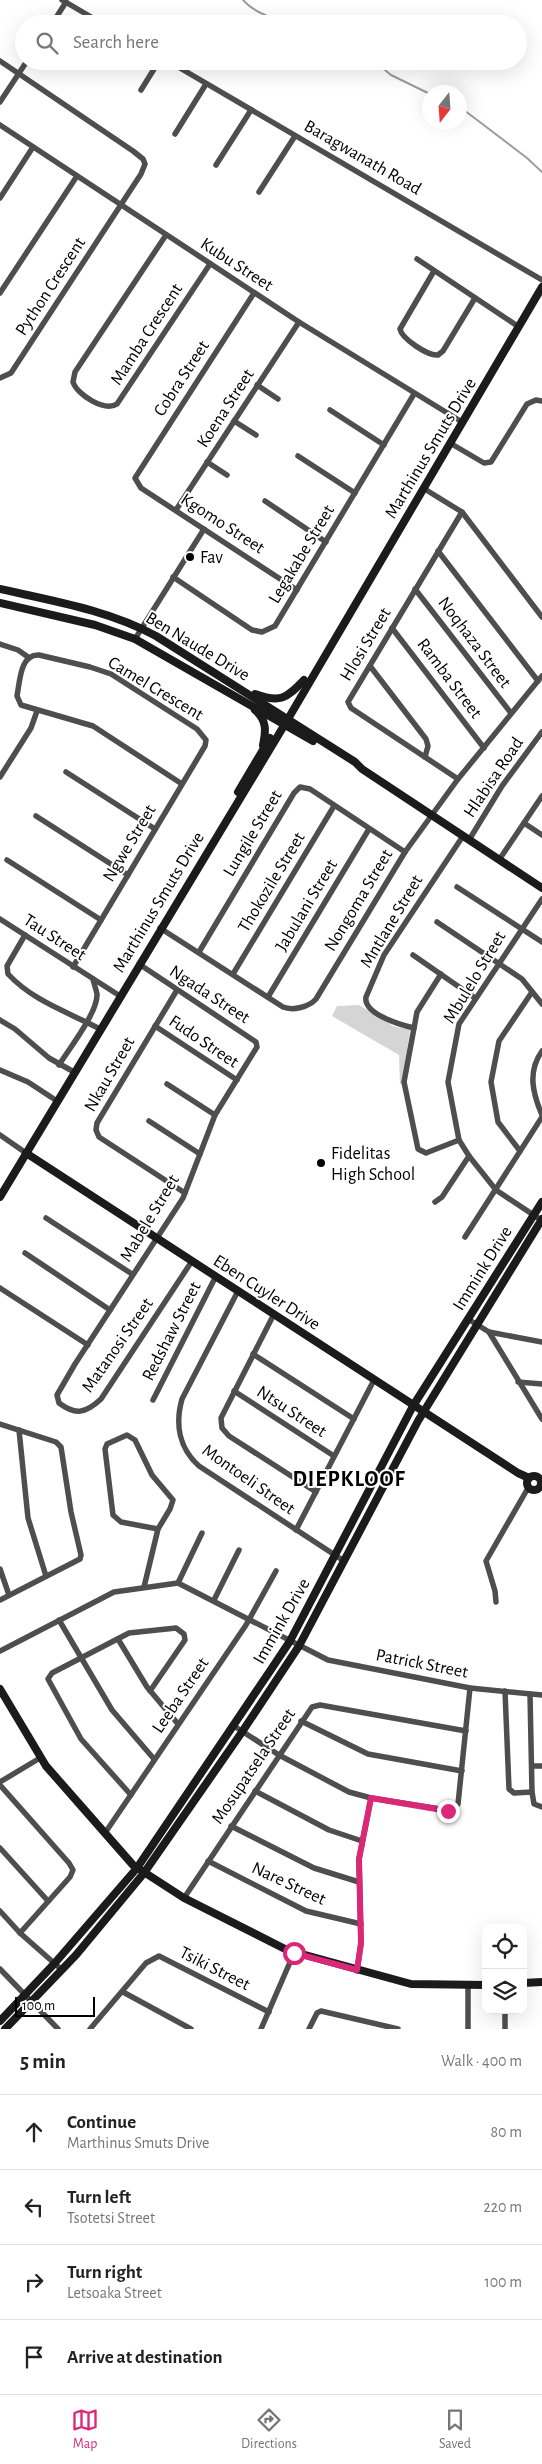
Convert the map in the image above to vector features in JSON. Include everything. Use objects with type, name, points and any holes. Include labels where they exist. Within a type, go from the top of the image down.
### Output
[{"type":"main road","name":"Marthinus Smuts Drive","points":[[0,1197],[541,291]]},
{"type":"main road","name":"Ben Naude Drive","points":[[0,589],[99,613],[140,628],[239,693],[362,769],[542,888]]},
{"type":"main road","name":"Ben Naude Drive","points":[[0,602],[95,625],[134,639],[239,693]]},
{"type":"main road","name":"Marthinus Smuts Drive","points":[[284,720],[304,680],[342,624]]},
{"type":"main road","points":[[239,693],[278,700],[290,695],[304,680]]},
{"type":"main road","points":[[239,693],[258,712],[264,721],[265,735],[256,760]]},
{"type":"main road","points":[[227,817],[243,781],[284,720]]},
{"type":"main road","name":"Eben Cuyler Drive","points":[[26,1152],[537,1486]]},
{"type":"main road","name":"Immink Drive","points":[[0,2022],[54,1964],[137,1868],[234,1726],[290,1641],[413,1406],[542,1202]]},
{"type":"main road","name":"Immink Drive","points":[[5,2029],[62,1970],[144,1873],[242,1732],[299,1646],[423,1412],[542,1219]]},
{"type":"main road","points":[[0,1689],[40,1758],[104,1833],[137,1868],[184,1898],[294,1953],[411,1984],[482,1985]]},
{"type":"main road","points":[[527,1983],[542,1982]]},
{"type":"street","points":[[57,15],[64,1],[88,15]]},
{"type":"street","points":[[0,61],[18,75]]},
{"type":"street","points":[[0,102],[21,70]]},
{"type":"street","points":[[140,90],[153,70]]},
{"type":"street","name":"Baragwanath Road","points":[[183,70],[542,280]]},
{"type":"street","name":"Python Crescent","points":[[0,378],[10,373],[122,205],[143,172],[145,164],[142,159],[18,75]]},
{"type":"street","points":[[175,134],[206,84]]},
{"type":"street","points":[[216,165],[251,110]]},
{"type":"street","name":"Kubu Street","points":[[0,125],[299,322],[462,422]]},
{"type":"street","points":[[259,192],[296,136]]},
{"type":"street","points":[[0,198],[33,147]]},
{"type":"street","points":[[0,293],[77,176]]},
{"type":"street","name":"Mamba Crescent","points":[[166,235],[76,372],[73,382],[77,390],[104,407],[110,408],[117,404],[210,264]]},
{"type":"street","points":[[417,259],[519,327]]},
{"type":"street","points":[[434,272],[400,329],[402,335],[430,354],[438,355],[443,351],[476,298]]},
{"type":"street","name":"Cobra Street","points":[[135,480],[137,471],[254,293]]},
{"type":"street","name":"Koena Street","points":[[176,510],[299,322]]},
{"type":"street","points":[[257,385],[278,399]]},
{"type":"street","name":"Legakabe Street","points":[[173,577],[252,630],[262,632],[275,626],[414,394]]},
{"type":"street","points":[[450,443],[484,463],[492,462],[527,404],[536,400],[542,401]]},
{"type":"street","points":[[330,410],[384,445]]},
{"type":"street","points":[[234,420],[256,435]]},
{"type":"street","points":[[298,456],[355,493]]},
{"type":"street","points":[[207,462],[227,475]]},
{"type":"street","name":"Kgomo Street","points":[[135,480],[141,488],[297,590]]},
{"type":"street","points":[[423,488],[462,512],[542,617]]},
{"type":"street","points":[[265,501],[326,542]]},
{"type":"street","name":"Hlosi Street","points":[[458,779],[350,706],[350,699],[462,512]]},
{"type":"street","points":[[134,639],[204,529]]},
{"type":"street","points":[[438,551],[540,678]]},
{"type":"street","name":"Noqhaza Street","points":[[415,589],[512,713]]},
{"type":"street","name":"Ramba Street","points":[[392,628],[484,748]]},
{"type":"street","points":[[0,644],[18,650],[28,657],[24,663],[17,699],[23,706],[81,720],[182,784]]},
{"type":"street","name":"Camel Crescent","points":[[28,657],[39,655],[105,672],[202,734]]},
{"type":"street","points":[[370,666],[426,739],[428,746],[425,757]]},
{"type":"street","name":"Nongoma Street","points":[[160,928],[289,1009],[313,1002],[405,852],[433,816],[458,779],[540,678]]},
{"type":"street","points":[[0,775],[32,728],[37,710]]},
{"type":"street","name":"Hlabisa Road","points":[[466,838],[542,732]]},
{"type":"street","name":"Ngwe Street","points":[[73,967],[205,746],[206,740],[202,734]]},
{"type":"street","points":[[66,772],[155,829]]},
{"type":"street","name":"Lungile Street","points":[[199,952],[296,790],[300,787],[306,787],[405,852]]},
{"type":"street","points":[[499,860],[542,796]]},
{"type":"street","name":"Thokozile Street","points":[[233,974],[334,806]]},
{"type":"street","points":[[36,816],[128,875]]},
{"type":"street","points":[[524,823],[542,835]]},
{"type":"street","name":"Jabulani Street","points":[[268,997],[369,829]]},
{"type":"street","name":"Mntlane Street","points":[[414,1028],[392,1022],[369,1008],[366,1003],[366,997],[384,955],[466,838]]},
{"type":"street","points":[[7,860],[100,920]]},
{"type":"street","points":[[457,887],[542,942]]},
{"type":"street","name":"Mbulelo Street","points":[[542,899],[475,998],[457,1029],[448,1076],[448,1086],[459,1140],[469,1156],[496,1190],[542,1219]]},
{"type":"street","name":"Tau Street","points":[[0,919],[120,996]]},
{"type":"street","points":[[436,922],[522,979],[542,1004]]},
{"type":"street","points":[[25,935],[7,966],[8,974],[33,995],[100,1029]]},
{"type":"street","points":[[413,956],[475,998]]},
{"type":"street","name":"Ngada Street","points":[[139,964],[256,1042],[255,1053]]},
{"type":"street","points":[[440,974],[418,1010],[404,1082],[417,1147],[426,1153],[459,1140]]},
{"type":"street","points":[[60,1065],[86,1022],[96,1001],[97,994],[93,979]]},
{"type":"street","name":"Nkau Street","points":[[177,990],[97,1123],[96,1132],[99,1137],[185,1193]]},
{"type":"street","points":[[520,1151],[498,1122],[491,1082],[499,1041],[532,992]]},
{"type":"street","points":[[0,1020],[15,1029],[44,1055],[74,1072]]},
{"type":"street","name":"Fudo Street","points":[[155,1026],[237,1080]]},
{"type":"street","points":[[465,1237],[542,1116],[533,1094],[533,1079],[536,1062],[542,1051]]},
{"type":"street","name":"Mabele Street","points":[[57,1395],[185,1193],[215,1115],[255,1053]]},
{"type":"street","points":[[0,1070],[28,1082],[57,1101]]},
{"type":"street","points":[[167,1084],[215,1115]]},
{"type":"street","points":[[149,1121],[200,1154]]},
{"type":"street","name":"Eben Cuyler Drive","points":[[0,1135],[26,1152]]},
{"type":"street","points":[[435,1202],[442,1196],[469,1156]]},
{"type":"street","points":[[46,1218],[132,1274]]},
{"type":"street","points":[[25,1253],[110,1310]]},
{"type":"street","name":"Matanosi Street","points":[[57,1395],[57,1401],[71,1412],[82,1410],[99,1402],[192,1261]]},
{"type":"street","name":"Redshaw Street","points":[[153,1400],[216,1276]]},
{"type":"street","points":[[0,1288],[88,1345]]},
{"type":"street","name":"Montoeli Street","points":[[238,1291],[182,1399],[178,1418],[179,1432],[187,1453],[199,1466],[344,1561]]},
{"type":"street","points":[[274,1314],[221,1418],[224,1431],[316,1492]]},
{"type":"street","points":[[468,1319],[489,1332],[542,1342]]},
{"type":"street","points":[[489,1332],[542,1419]]},
{"type":"street","points":[[253,1354],[354,1419]]},
{"type":"street","points":[[296,1530],[374,1380]]},
{"type":"street","points":[[518,1382],[542,1384]]},
{"type":"street","name":"Ntsu Street","points":[[234,1391],[334,1456]]},
{"type":"street","points":[[0,1424],[56,1442],[63,1450],[70,1506],[81,1556],[0,1600]]},
{"type":"street","points":[[19,1430],[28,1518],[46,1576]]},
{"type":"street","points":[[144,1587],[158,1529],[173,1500],[152,1475],[135,1440],[127,1435],[109,1443],[105,1449],[113,1514],[121,1522],[158,1529]]},
{"type":"street","points":[[496,1602],[495,1591],[486,1561],[525,1498],[537,1486]]},
{"type":"street","points":[[0,1651],[114,1592],[178,1583],[202,1533]]},
{"type":"street","points":[[214,1600],[239,1550]]},
{"type":"street","points":[[0,1569],[9,1595]]},
{"type":"street","name":"Leeba Street","points":[[104,1833],[250,1619],[276,1571]]},
{"type":"street","name":"Patrick Street","points":[[178,1583],[328,1660],[470,1688],[542,1695]]},
{"type":"street","points":[[58,1620],[112,1710],[154,1759]]},
{"type":"street","points":[[131,1794],[81,1739],[48,1682],[52,1673],[132,1632],[173,1628],[184,1634],[185,1640],[150,1691]]},
{"type":"street","points":[[118,1639],[150,1691],[178,1724]]},
{"type":"street","points":[[234,1726],[278,1755],[344,1790],[371,1798],[453,1811],[457,1807],[462,1771],[470,1688]]},
{"type":"street","points":[[505,1691],[509,1789],[514,1793],[532,1792]]},
{"type":"street","points":[[530,1694],[532,1792],[534,1804],[542,1807]]},
{"type":"street","name":"Mosupatsela Street","points":[[184,1898],[278,1755],[312,1707],[320,1705],[466,1732]]},
{"type":"street","points":[[301,1721],[368,1754],[462,1771]]},
{"type":"street","points":[[20,1933],[70,1877],[72,1867],[0,1784],[40,1758]]},
{"type":"street","points":[[532,1766],[542,1766]]},
{"type":"street","points":[[255,1791],[329,1830],[362,1841]]},
{"type":"street","points":[[357,1970],[361,1943],[359,1882],[362,1841],[371,1798]]},
{"type":"street","points":[[231,1826],[314,1868],[359,1882]]},
{"type":"street","points":[[0,1848],[48,1900]]},
{"type":"street","name":"Nare Street","points":[[208,1861],[306,1911],[360,1924]]},
{"type":"street","points":[[0,1911],[20,1933],[62,1970]]},
{"type":"street","points":[[261,2029],[294,1953]]},
{"type":"street","name":"Tsiki Street","points":[[90,2029],[146,1963],[159,1956],[269,2012]]},
{"type":"street","points":[[0,1970],[58,2029]]},
{"type":"street","points":[[468,1986],[468,2029]]},
{"type":"street","points":[[123,1992],[191,2029]]},
{"type":"street","points":[[309,2029],[317,2014],[322,2011],[398,2029]]},
{"type":"street","points":[[505,2014],[505,2029]]},
{"type":"shaded area","points":[[359,1005],[393,1026],[410,1030],[402,1084],[400,1084],[399,1055],[332,1016],[337,1006]]},
{"type":"waterway","points":[[243,0],[265,15]]},
{"type":"waterway","points":[[385,70],[391,75],[422,90]]},
{"type":"waterway","points":[[467,112],[527,158],[542,172]]},
{"type":"place","name":"Fav","points":[[190,557]]},
{"type":"place","name":"Fidelitas High School","points":[[321,1163]]},
{"type":"district","name":"DIEPKLOOF","points":[[349,1478]]},
{"type":"route","points":[[294,1953],[357,1970],[361,1943],[359,1859],[371,1798],[448,1811]]}]
